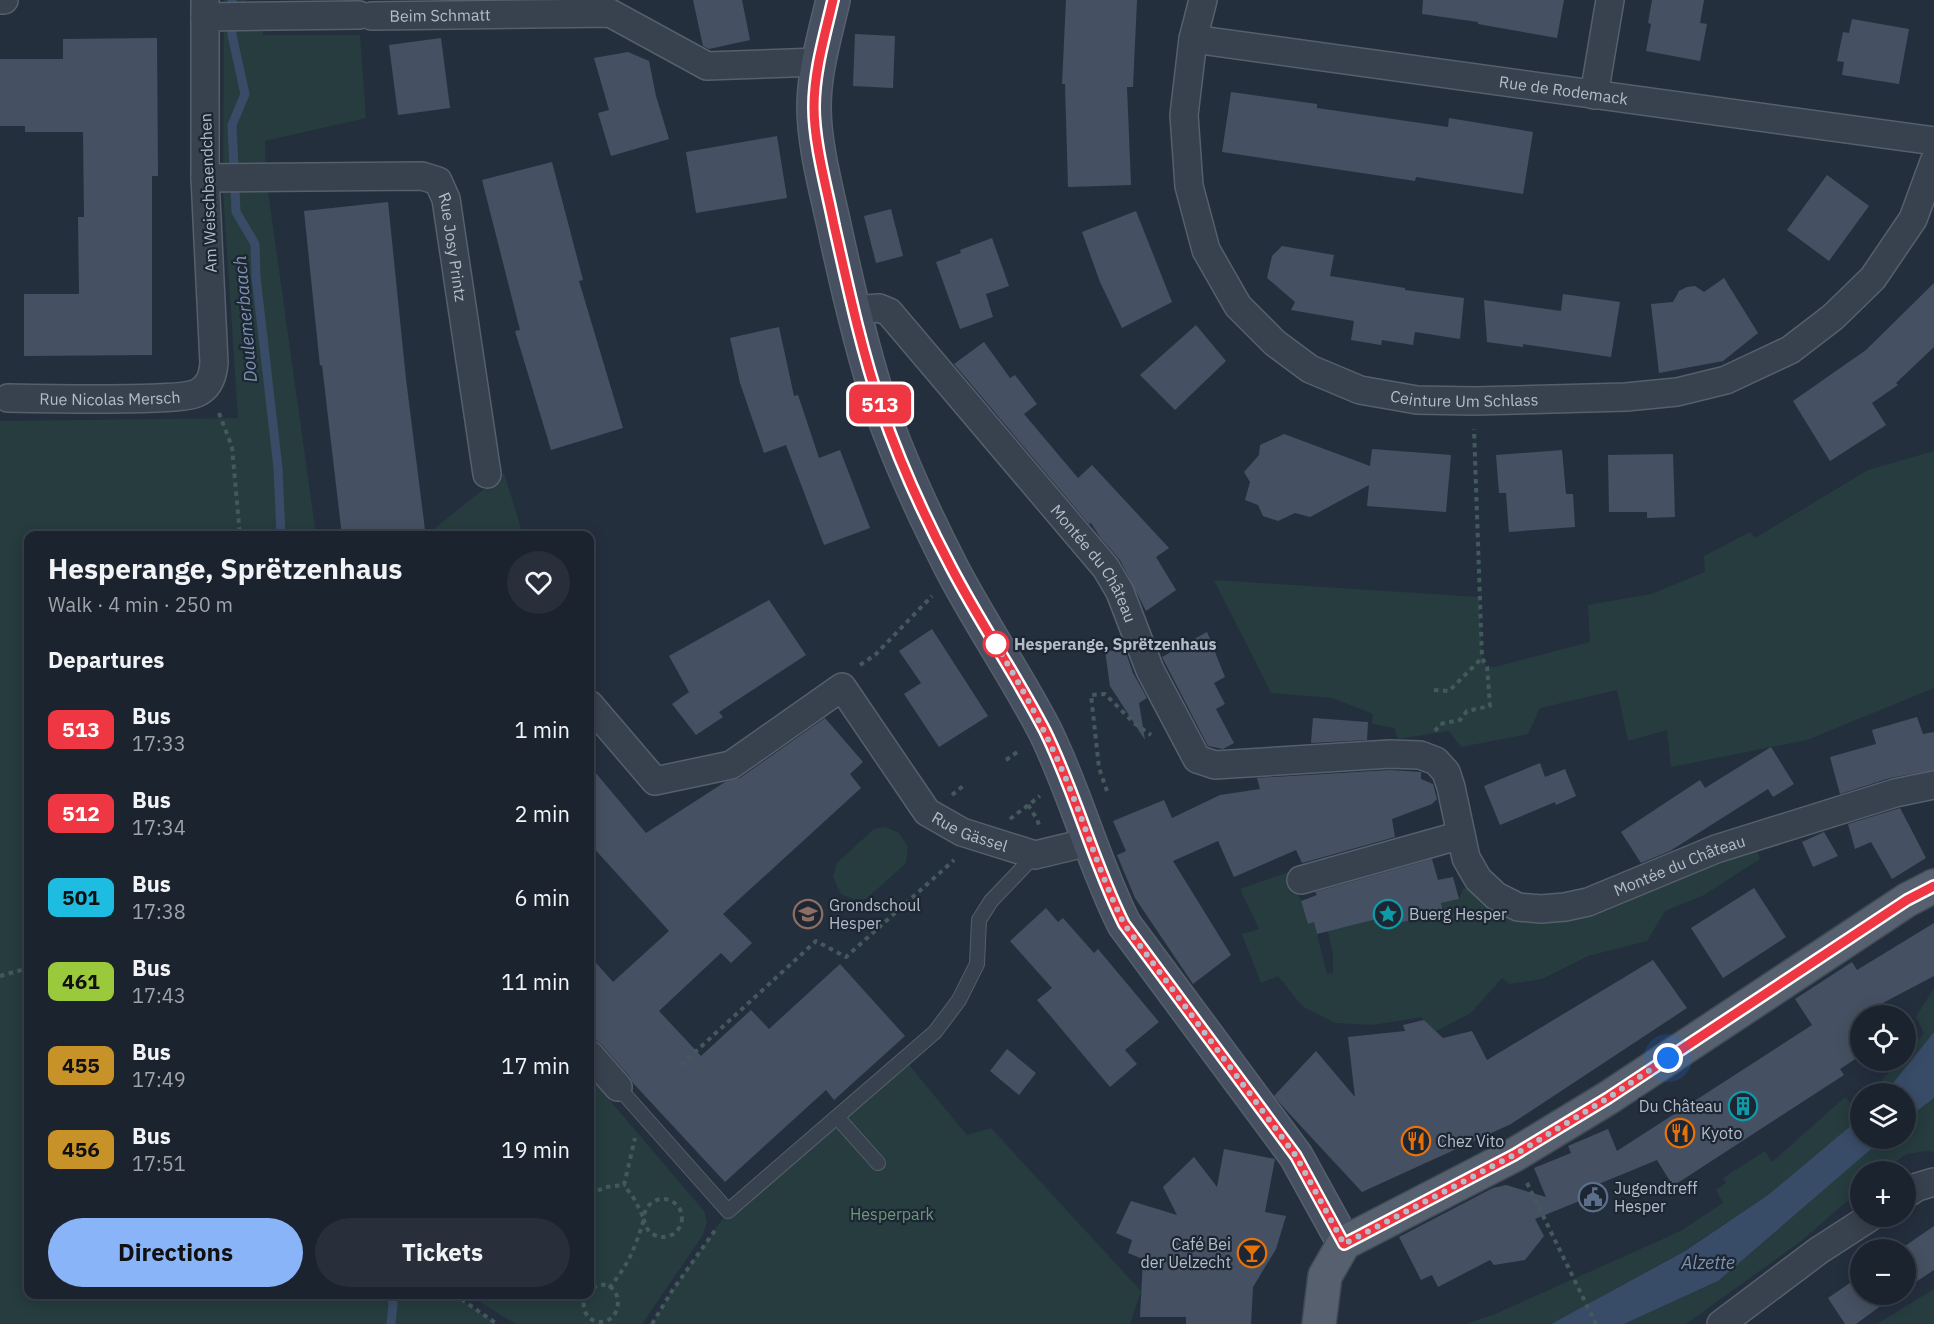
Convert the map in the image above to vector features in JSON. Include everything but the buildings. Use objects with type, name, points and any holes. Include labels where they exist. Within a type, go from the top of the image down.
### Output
[{"type":"main road","points":[[833,0],[818,63],[814,108],[821,164],[853,310],[881,408],[902,465],[952,570],[1046,734],[1107,890],[1124,924],[1296,1156],[1344,1244]]},
{"type":"main road","points":[[1319,1324],[1324,1276],[1344,1244],[1533,1143],[1608,1098],[1907,900],[1934,886]]},
{"type":"street","name":"Ceinture Um Schlass","points":[[1203,0],[1193,39],[1184,115],[1189,186],[1206,250],[1238,306],[1275,343],[1310,369],[1360,390],[1406,398],[1474,401],[1626,397],[1677,392],[1726,380],[1790,350],[1833,316],[1873,278],[1913,219],[1934,162]]},
{"type":"street","points":[[1594,95],[1611,0]]},
{"type":"street","name":"Beim Schmatt","points":[[220,13],[366,15],[610,13],[706,66],[818,63]]},
{"type":"street","name":"Am Weischbaendchen","points":[[208,385],[213,375],[214,363],[214,178],[220,13]]},
{"type":"street","name":"Rue de Rodemack","points":[[1193,39],[1934,141]]},
{"type":"street","name":"Rue Josy Printz","points":[[214,178],[422,176],[438,181],[446,199],[487,474]]},
{"type":"street","name":"Montée du Château","points":[[853,310],[879,308],[889,312],[1106,568],[1120,592],[1150,670],[1197,759],[1215,765],[1390,754],[1420,756],[1436,761],[1446,772],[1451,787],[1466,858],[1478,879],[1496,896],[1518,906],[1541,909],[1588,902],[1716,849],[1895,793],[1934,785]]},
{"type":"street","name":"Rue Nicolas Mersch","points":[[8,398],[123,399],[186,396],[199,393],[208,385]]},
{"type":"street","name":"Rue Gässel","points":[[594,710],[655,781],[731,765],[842,687],[927,812],[962,832],[1035,855]]},
{"type":"street","points":[[1301,880],[1461,835]]},
{"type":"street","points":[[1035,855],[1089,842]]},
{"type":"street","points":[[594,1059],[618,1087]]},
{"type":"street","points":[[1916,1188],[1934,1182]]},
{"type":"street","points":[[1721,1324],[1818,1251],[1855,1227]]},
{"type":"lane","points":[[618,1087],[728,1211],[935,1032],[959,1000],[977,964],[979,920],[991,901],[1035,855]]},
{"type":"lane","points":[[837,1117],[878,1163]]},
{"type":"path","points":[[208,385],[232,447],[240,531]]},
{"type":"path","points":[[1426,734],[1435,732],[1440,724],[1460,720],[1467,711],[1490,706],[1487,667],[1482,658],[1474,424]]},
{"type":"path","points":[[875,655],[933,595]]},
{"type":"path","points":[[1434,690],[1449,691],[1482,658]]},
{"type":"path","points":[[1107,791],[1099,768],[1091,695],[1105,694],[1134,723],[1143,728]]},
{"type":"path","points":[[1006,760],[1020,750]]},
{"type":"path","points":[[949,797],[963,786]]},
{"type":"path","points":[[1007,821],[1043,794]]},
{"type":"path","points":[[1028,806],[1040,828]]},
{"type":"path","points":[[681,1065],[816,940],[846,957],[961,854]]},
{"type":"path","points":[[0,976],[24,969]]},
{"type":"path","points":[[609,1288],[624,1270],[634,1249],[644,1219],[647,1208],[651,1203],[662,1199],[674,1202],[682,1218],[678,1230],[673,1235],[660,1238],[649,1231],[644,1219],[635,1200],[624,1185],[636,1132],[646,1119]]},
{"type":"path","points":[[1526,1179],[1596,1324]]},
{"type":"path","points":[[594,1194],[605,1187],[624,1185]]},
{"type":"path","points":[[652,1324],[672,1291],[728,1211]]},
{"type":"path","points":[[584,1299],[586,1314],[595,1321],[607,1321],[613,1318],[619,1308],[617,1296],[609,1288],[594,1288]]},
{"type":"path","points":[[461,1299],[497,1324]]},
{"type":"green space","points":[[224,0],[246,0],[248,31],[263,31],[263,35],[360,35],[366,118],[265,141],[266,177],[315,531],[24,531],[24,1299],[460,1299],[497,1324],[0,1324],[0,421],[238,418],[223,192]]},
{"type":"green space","points":[[1934,451],[1934,688],[1807,740],[1671,767],[1667,730],[1628,741],[1617,690],[1540,708],[1528,734],[1461,747],[1449,731],[1398,739],[1394,728],[1372,724],[1373,714],[1332,698],[1271,693],[1214,580],[1479,597],[1482,658],[1487,667],[1494,667],[1590,642],[1588,605],[1651,594],[1705,572],[1704,556],[1750,532],[1755,538],[1868,470]]},
{"type":"green space","points":[[504,473],[522,531],[431,531]]},
{"type":"green space","points":[[885,827],[899,833],[908,847],[906,863],[866,899],[853,899],[841,894],[833,877],[837,863],[874,829]]},
{"type":"green space","points":[[1756,848],[1760,859],[1704,895],[1665,911],[1647,941],[1588,956],[1542,979],[1509,984],[1502,978],[1471,1013],[1436,1031],[1421,1017],[1373,1025],[1335,1023],[1302,1006],[1278,976],[1261,983],[1242,934],[1259,929],[1240,889],[1288,872],[1308,923],[1314,922],[1327,974],[1333,973],[1333,955],[1328,931],[1385,917],[1388,926],[1443,912],[1441,903],[1459,899],[1463,889],[1470,886],[1516,917],[1695,870]]},
{"type":"green space","points":[[1934,988],[1934,1032],[1916,1054],[1916,1042],[1924,1033],[1916,1017]]},
{"type":"green space","name":"Hesperpark","points":[[904,1059],[967,1135],[991,1128],[1141,1291],[1130,1324],[652,1324],[672,1291],[728,1211]]},
{"type":"green space","points":[[1890,1071],[1903,1071],[1893,1083],[1880,1083]]},
{"type":"green space","points":[[594,1082],[704,1211],[707,1222],[703,1235],[642,1324],[516,1324],[475,1299],[594,1299]]},
{"type":"green space","points":[[1845,1097],[1850,1102],[1850,1126],[1768,1195],[1684,1251],[1551,1324],[1466,1324],[1495,1314],[1682,1230],[1723,1203],[1716,1190],[1726,1183],[1723,1178],[1765,1151],[1772,1162]]},
{"type":"green space","points":[[1934,1098],[1934,1152],[1907,1154],[1896,1161],[1857,1161],[1871,1149],[1916,1149],[1916,1112]]},
{"type":"green space","points":[[1850,1167],[1850,1199],[1800,1242],[1686,1324],[1624,1324],[1718,1281]]},
{"type":"green space","points":[[1934,1289],[1934,1324],[1877,1324],[1908,1305],[1916,1305],[1916,1300]]},
{"type":"water","points":[[1934,1032],[1934,1098],[1916,1112],[1916,1083],[1893,1083],[1903,1071],[1916,1071],[1916,1054]]},
{"type":"water","name":"Alzette","points":[[1850,1126],[1850,1149],[1871,1149],[1857,1161],[1850,1161],[1850,1167],[1718,1281],[1624,1324],[1551,1324],[1685,1251],[1768,1195]]},
{"type":"waterway","name":"Doulemerbaach","points":[[232,0],[232,35],[245,94],[232,125],[236,212],[255,244],[256,277],[278,468],[281,531]]},
{"type":"waterway","name":"Doulemerbaach","points":[[391,1324],[392,1299]]},
{"type":"bus line","name":"513","points":[[833,0],[818,63],[814,108],[821,164],[853,310],[881,408],[902,465],[952,570],[1046,734],[1107,890],[1124,924],[1296,1156],[1344,1244],[1514,1155],[1608,1098],[1907,900],[1934,886]]},
{"type":"place","name":"Hesperange, Sprëtzenhaus","points":[[996,644]]},
{"type":"place","name":"Grondschoul Hesper","points":[[808,914]]},
{"type":"place","name":"Buerg Hesper","points":[[1388,914]]},
{"type":"place","name":"Du Château","points":[[1743,1106]]},
{"type":"place","name":"Kyoto","points":[[1680,1133]]},
{"type":"place","name":"Chez Vito","points":[[1416,1141]]},
{"type":"place","name":"Jugendtreff Hesper","points":[[1593,1197]]},
{"type":"place","name":"Café Bei der Uelzecht","points":[[1252,1253]]},
{"type":"route","points":[[996,644],[993,640],[1046,734],[1107,890],[1124,924],[1296,1156],[1344,1244],[1514,1155],[1608,1098],[1668,1058]]}]
